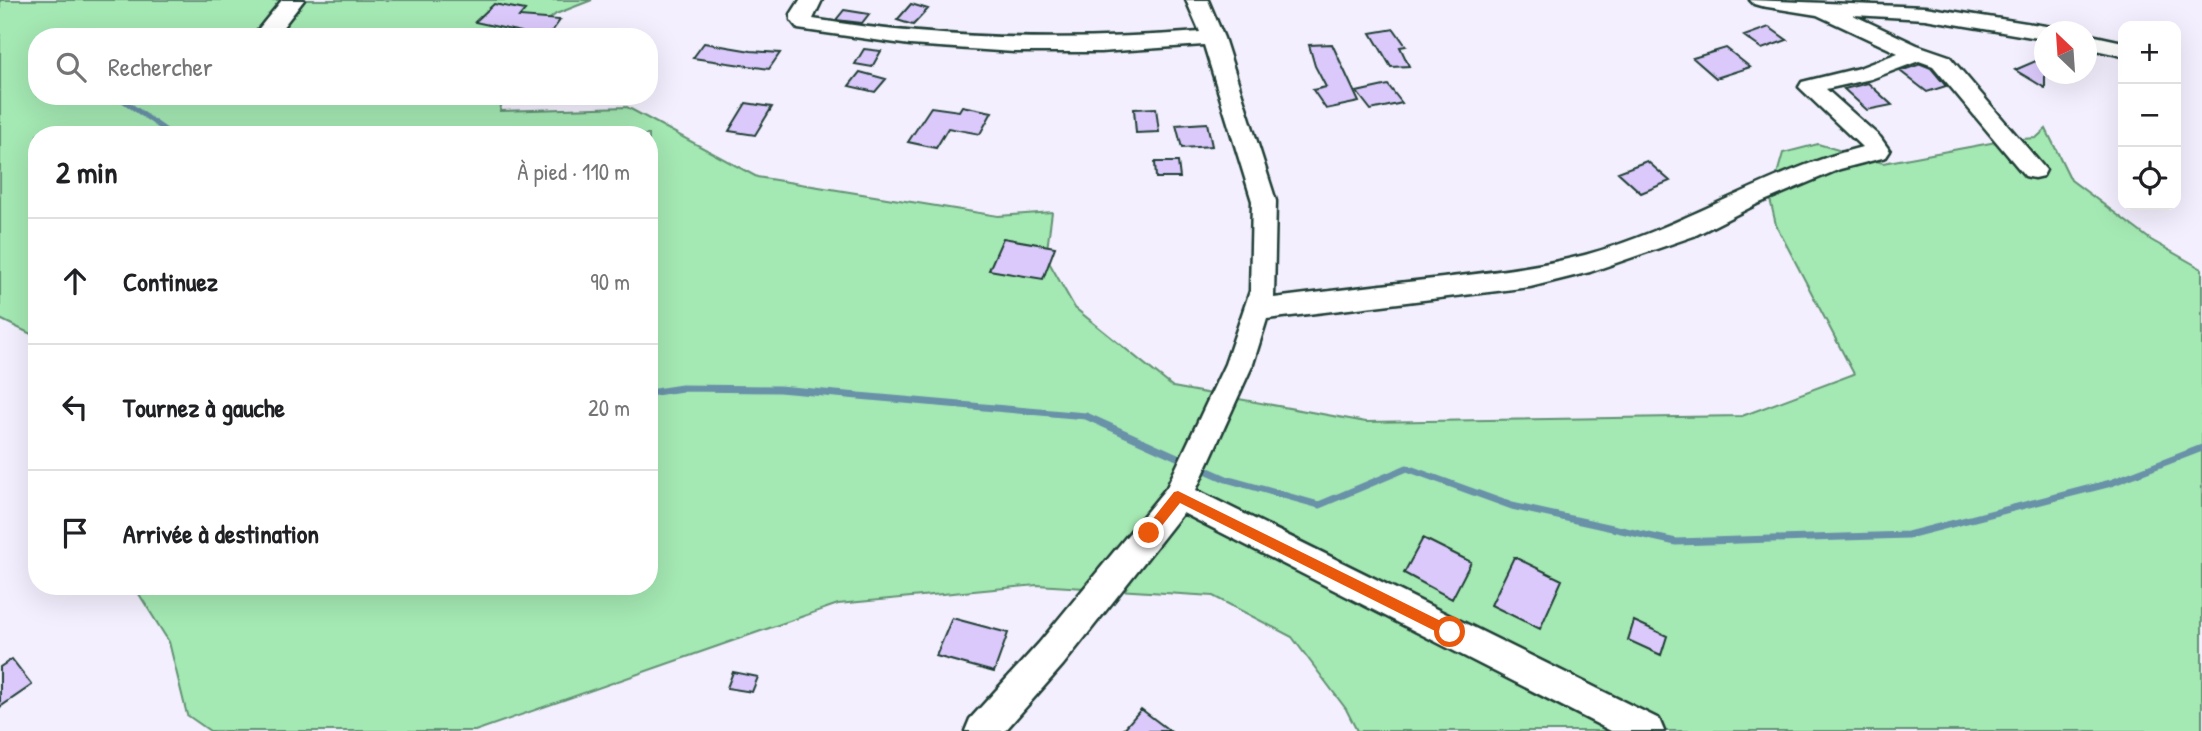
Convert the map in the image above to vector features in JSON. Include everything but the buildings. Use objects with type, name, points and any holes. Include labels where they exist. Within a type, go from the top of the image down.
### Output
[{"type":"street","points":[[270,28],[293,0]]},
{"type":"street","points":[[811,0],[802,13],[802,20],[806,24],[883,37],[971,44],[1085,46],[1213,38]]},
{"type":"street","points":[[982,731],[1051,654],[1178,496],[1239,363],[1263,291],[1264,201],[1213,38],[1197,0]]},
{"type":"street","points":[[1761,0],[1822,9],[1854,7],[1914,12],[2034,30]]},
{"type":"street","points":[[1822,9],[1909,50],[1941,61],[2035,170]]},
{"type":"street","points":[[2097,43],[2118,48]]},
{"type":"street","points":[[1256,310],[1530,277],[1590,262],[1685,230],[1783,183],[1832,163],[1878,151],[1872,142],[1810,87],[1863,74],[1910,58],[1909,50]]},
{"type":"street","points":[[1178,496],[1647,731]]},
{"type":"green space","points":[[0,0],[592,0],[556,14],[538,28],[28,28],[28,105],[501,105],[500,111],[627,107],[757,177],[998,216],[1052,212],[1046,257],[1075,308],[1173,387],[1366,422],[1742,416],[1854,374],[1776,225],[1770,199],[1783,153],[1818,144],[1883,163],[2007,140],[2036,138],[2046,129],[2071,180],[2151,240],[2202,269],[2202,731],[1357,731],[1346,709],[1292,637],[1213,596],[1037,585],[838,604],[475,731],[210,731],[187,715],[169,642],[140,595],[658,595],[658,126],[28,126],[28,333],[0,319]]},
{"type":"waterway","points":[[130,105],[159,126]]},
{"type":"waterway","points":[[658,392],[682,388],[779,389],[1086,416],[1186,461]]},
{"type":"waterway","points":[[1199,467],[1226,479],[1319,505],[1407,468],[1512,506],[1676,542],[1908,535],[2111,483],[2202,448]]},
{"type":"route","points":[[1149,533],[1178,496],[1450,632]]}]
